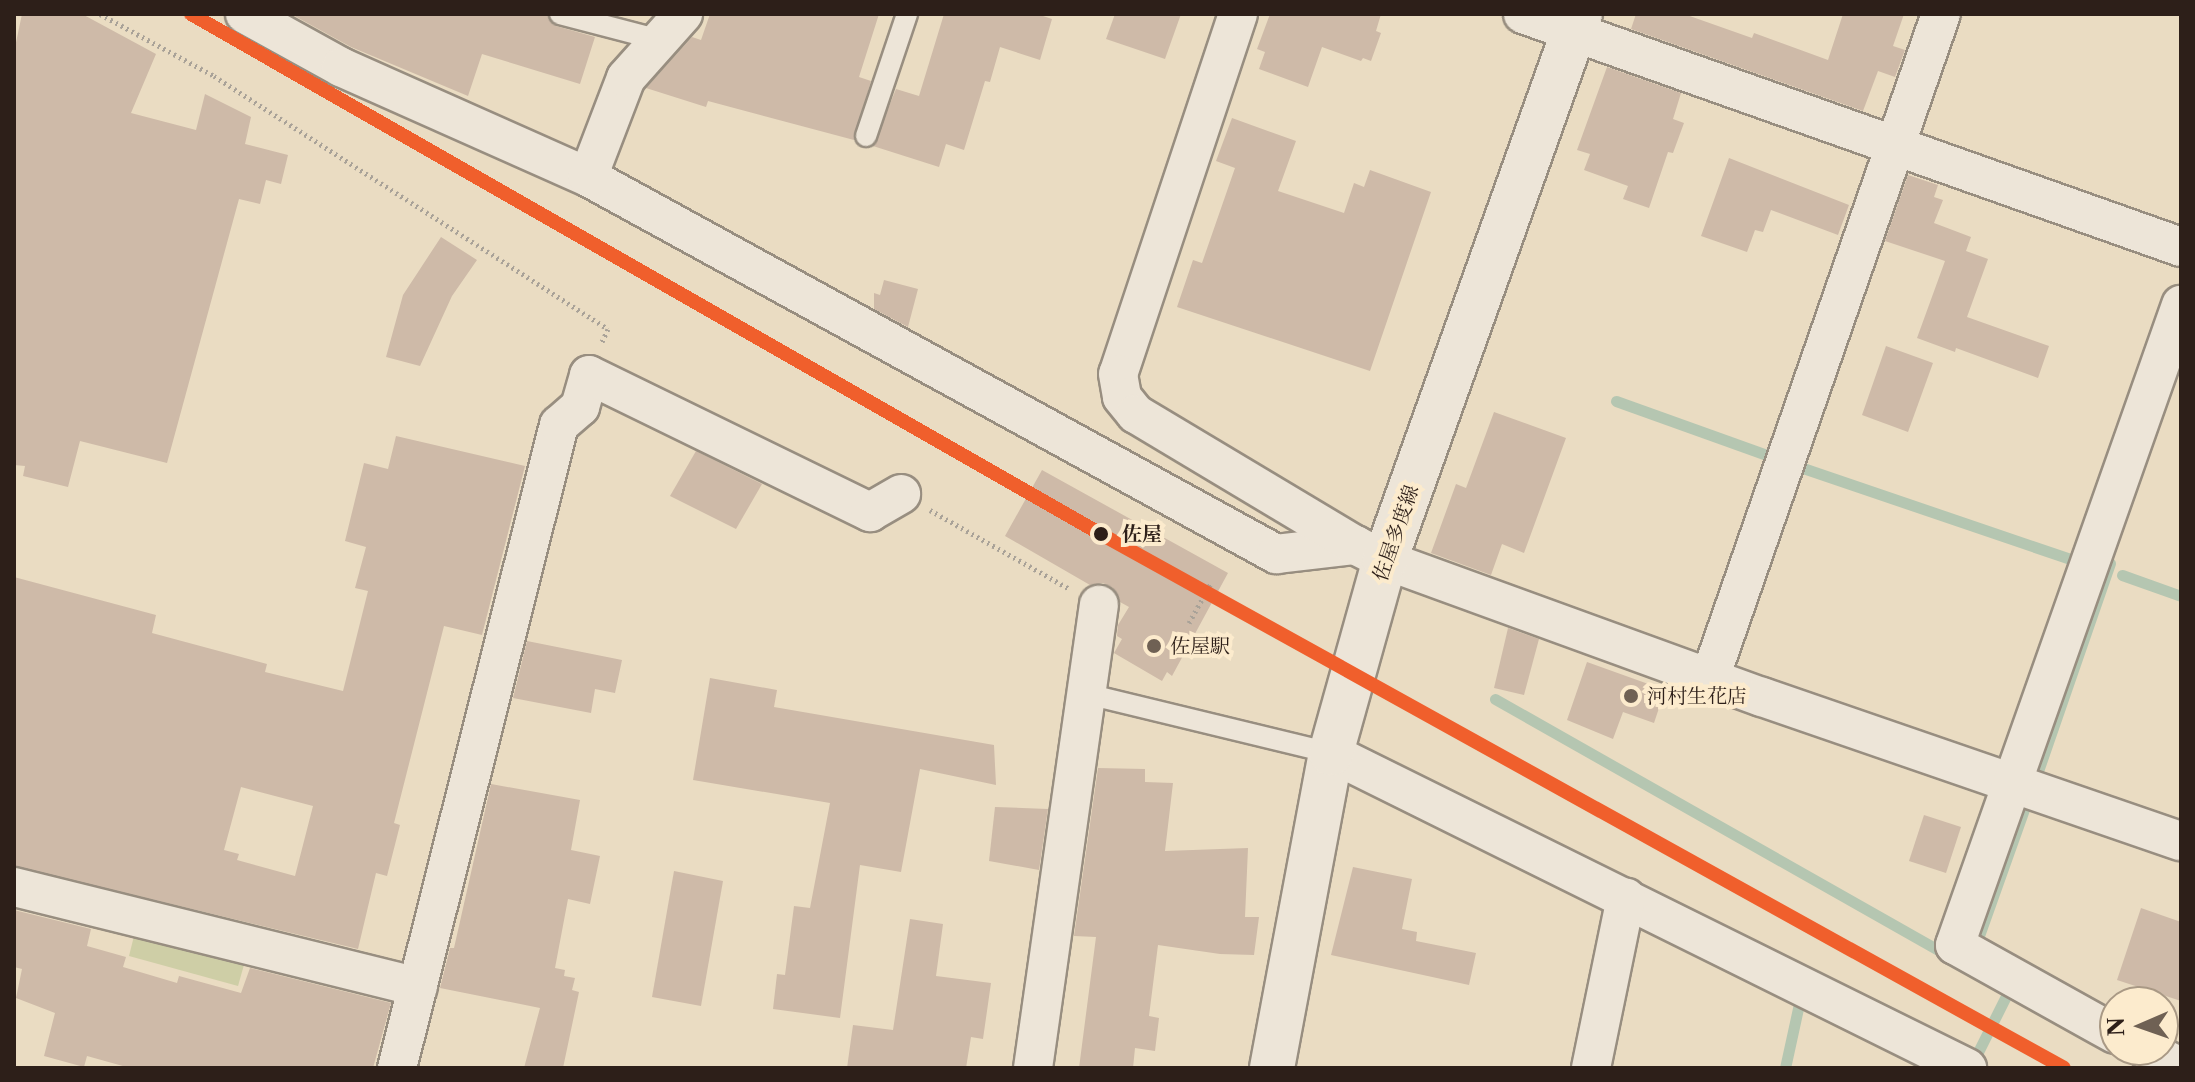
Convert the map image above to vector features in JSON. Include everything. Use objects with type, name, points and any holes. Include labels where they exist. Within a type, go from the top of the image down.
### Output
[{"type":"main road","name":"佐屋多度線","points":[[1272,1068],[1370,553],[1577,23]]},
{"type":"street","points":[[245,14],[341,67],[588,177],[1276,554],[1370,553]]},
{"type":"street","points":[[1238,14],[1118,374],[1122,397],[1136,414],[1370,553],[1710,678],[2181,841]]},
{"type":"street","points":[[1523,14],[1577,23],[1894,148],[2181,247]]},
{"type":"street","points":[[1710,678],[1941,14]]},
{"type":"street","points":[[588,177],[626,78],[672,27]]},
{"type":"street","points":[[2099,1025],[1955,945],[2181,305]]},
{"type":"street","points":[[397,1068],[559,425],[580,407],[589,375],[870,512],[901,494]]},
{"type":"street","points":[[1033,1068],[1099,605]]},
{"type":"street","points":[[1331,753],[1626,898],[1931,1060],[1967,1068]]},
{"type":"street","points":[[14,887],[418,987]]},
{"type":"street","points":[[1591,1068],[1626,898]]},
{"type":"lane","points":[[560,14],[672,27]]},
{"type":"lane","points":[[866,136],[907,14]]},
{"type":"lane","points":[[1087,694],[1331,753]]},
{"type":"path","points":[[100,14],[214,76],[608,329],[589,375]]},
{"type":"path","points":[[901,494],[1099,605]]},
{"type":"path","points":[[1189,623],[1211,583]]},
{"type":"green space","points":[[137,924],[247,954],[238,986],[129,956]]},
{"type":"building","points":[[22,14],[82,14],[156,54],[131,113],[196,130],[205,94],[251,117],[245,144],[288,155],[281,184],[266,180],[260,204],[239,199],[167,463],[80,441],[68,487],[23,476],[25,466],[14,465],[14,52]]},
{"type":"building","points":[[291,14],[547,14],[556,26],[595,37],[580,84],[482,54],[468,96],[351,47]]},
{"type":"building","points":[[710,14],[879,14],[859,77],[871,81],[854,140],[708,101],[706,107],[646,88],[692,37],[701,40]]},
{"type":"building","points":[[944,14],[1037,14],[1052,19],[1040,60],[1000,47],[990,82],[985,81],[964,150],[946,144],[939,167],[873,146],[896,89],[919,96]]},
{"type":"building","points":[[1115,14],[1181,14],[1165,59],[1106,39]]},
{"type":"building","points":[[1270,14],[1381,14],[1376,31],[1381,33],[1371,61],[1363,58],[1361,61],[1322,47],[1308,87],[1259,69],[1265,52],[1257,49]]},
{"type":"building","points":[[1636,14],[1684,14],[1752,38],[1754,33],[1828,60],[1843,14],[1904,14],[1893,46],[1905,50],[1895,77],[1878,71],[1863,111],[1631,29]]},
{"type":"building","points":[[1607,67],[1681,93],[1673,119],[1684,123],[1673,153],[1668,152],[1649,208],[1623,199],[1628,186],[1584,170],[1590,154],[1577,150]]},
{"type":"building","points":[[1232,118],[1296,141],[1278,191],[1344,213],[1354,183],[1364,187],[1370,170],[1431,192],[1370,371],[1177,307],[1193,260],[1202,263],[1235,168],[1216,161]]},
{"type":"building","points":[[1729,158],[1849,205],[1838,235],[1771,210],[1763,232],[1755,230],[1747,252],[1701,236]]},
{"type":"building","points":[[1908,175],[1938,185],[1934,197],[1943,200],[1934,223],[1971,237],[1966,251],[1988,259],[1967,317],[2049,346],[2038,378],[1956,348],[1955,352],[1917,338],[1945,261],[1885,241]]},
{"type":"building","points":[[441,237],[477,260],[452,296],[420,366],[386,357],[403,295]]},
{"type":"building","points":[[884,280],[918,289],[908,327],[874,309],[874,293],[880,295]]},
{"type":"building","points":[[1886,346],[1933,363],[1908,432],[1862,415]]},
{"type":"building","points":[[1494,412],[1566,438],[1524,553],[1502,544],[1491,575],[1431,553],[1456,484],[1466,488]]},
{"type":"building","points":[[396,436],[525,466],[482,635],[444,626],[394,823],[400,825],[387,876],[376,873],[358,949],[14,866],[14,577],[156,615],[152,633],[267,664],[265,672],[343,691],[368,591],[355,588],[366,547],[345,541],[364,463],[388,469]],"holes":[[[241,787],[313,806],[295,876],[237,860],[239,854],[224,850]]]},
{"type":"building","points":[[696,451],[762,484],[736,529],[670,496]]},
{"type":"building","points":[[1042,470],[1228,573],[1172,676],[1167,672],[1162,681],[1114,653],[1122,639],[1117,636],[1118,625],[1129,607],[1120,602],[1113,588],[1103,583],[1090,585],[1005,536]]},
{"type":"building","points":[[1508,628],[1539,639],[1524,695],[1494,688]]},
{"type":"building","points":[[527,641],[622,660],[615,693],[595,689],[591,713],[513,698]]},
{"type":"building","points":[[1587,662],[1665,690],[1654,723],[1623,712],[1613,739],[1567,720]]},
{"type":"building","points":[[710,678],[777,690],[774,707],[994,745],[996,785],[920,769],[901,872],[860,865],[840,1018],[773,1009],[777,974],[785,975],[794,906],[810,908],[830,803],[693,780]]},
{"type":"building","points":[[1098,768],[1145,769],[1145,782],[1173,783],[1165,851],[1248,848],[1245,917],[1259,917],[1254,955],[1220,954],[1158,945],[1149,1016],[1159,1018],[1155,1051],[1135,1048],[1133,1068],[1079,1068],[1096,937],[1074,936]]},
{"type":"building","points":[[491,784],[580,800],[571,850],[600,856],[590,904],[568,899],[555,968],[565,970],[564,976],[575,978],[572,990],[579,992],[563,1068],[524,1068],[540,1008],[440,988],[450,948],[454,948]]},
{"type":"building","points":[[995,807],[1048,809],[1039,870],[989,861]]},
{"type":"building","points":[[1924,815],[1961,827],[1946,873],[1909,861]]},
{"type":"building","points":[[1353,867],[1412,879],[1402,929],[1417,932],[1416,941],[1476,953],[1469,985],[1331,955]]},
{"type":"building","points":[[674,871],[723,881],[701,1006],[652,997]]},
{"type":"building","points":[[2141,908],[2181,922],[2181,1001],[2179,986],[2135,986],[2117,980]]},
{"type":"building","points":[[14,910],[91,929],[87,946],[126,957],[123,967],[177,983],[179,976],[241,993],[250,968],[391,1003],[373,1068],[130,1068],[87,1056],[84,1067],[44,1056],[55,1013],[16,998],[22,969],[14,967]]},
{"type":"building","points":[[910,919],[943,924],[936,976],[991,983],[983,1039],[971,1037],[966,1068],[847,1068],[853,1025],[893,1030]]},
{"type":"waterway","points":[[1616,401],[1772,457]]},
{"type":"waterway","points":[[1797,466],[2076,561]]},
{"type":"waterway","points":[[2037,774],[2110,563]]},
{"type":"waterway","points":[[2122,575],[2181,596]]},
{"type":"waterway","points":[[1495,699],[1947,955]]},
{"type":"waterway","points":[[1975,947],[2027,801]]},
{"type":"waterway","points":[[1967,1051],[1976,1056],[2009,990]]},
{"type":"waterway","points":[[1785,1068],[1800,999]]},
{"type":"transit line","points":[[191,14],[1099,533],[2064,1068]]},
{"type":"place","name":"佐屋","points":[[1101,534]]},
{"type":"place","name":"佐屋駅","points":[[1154,646]]},
{"type":"place","name":"河村生花店","points":[[1631,696]]}]
